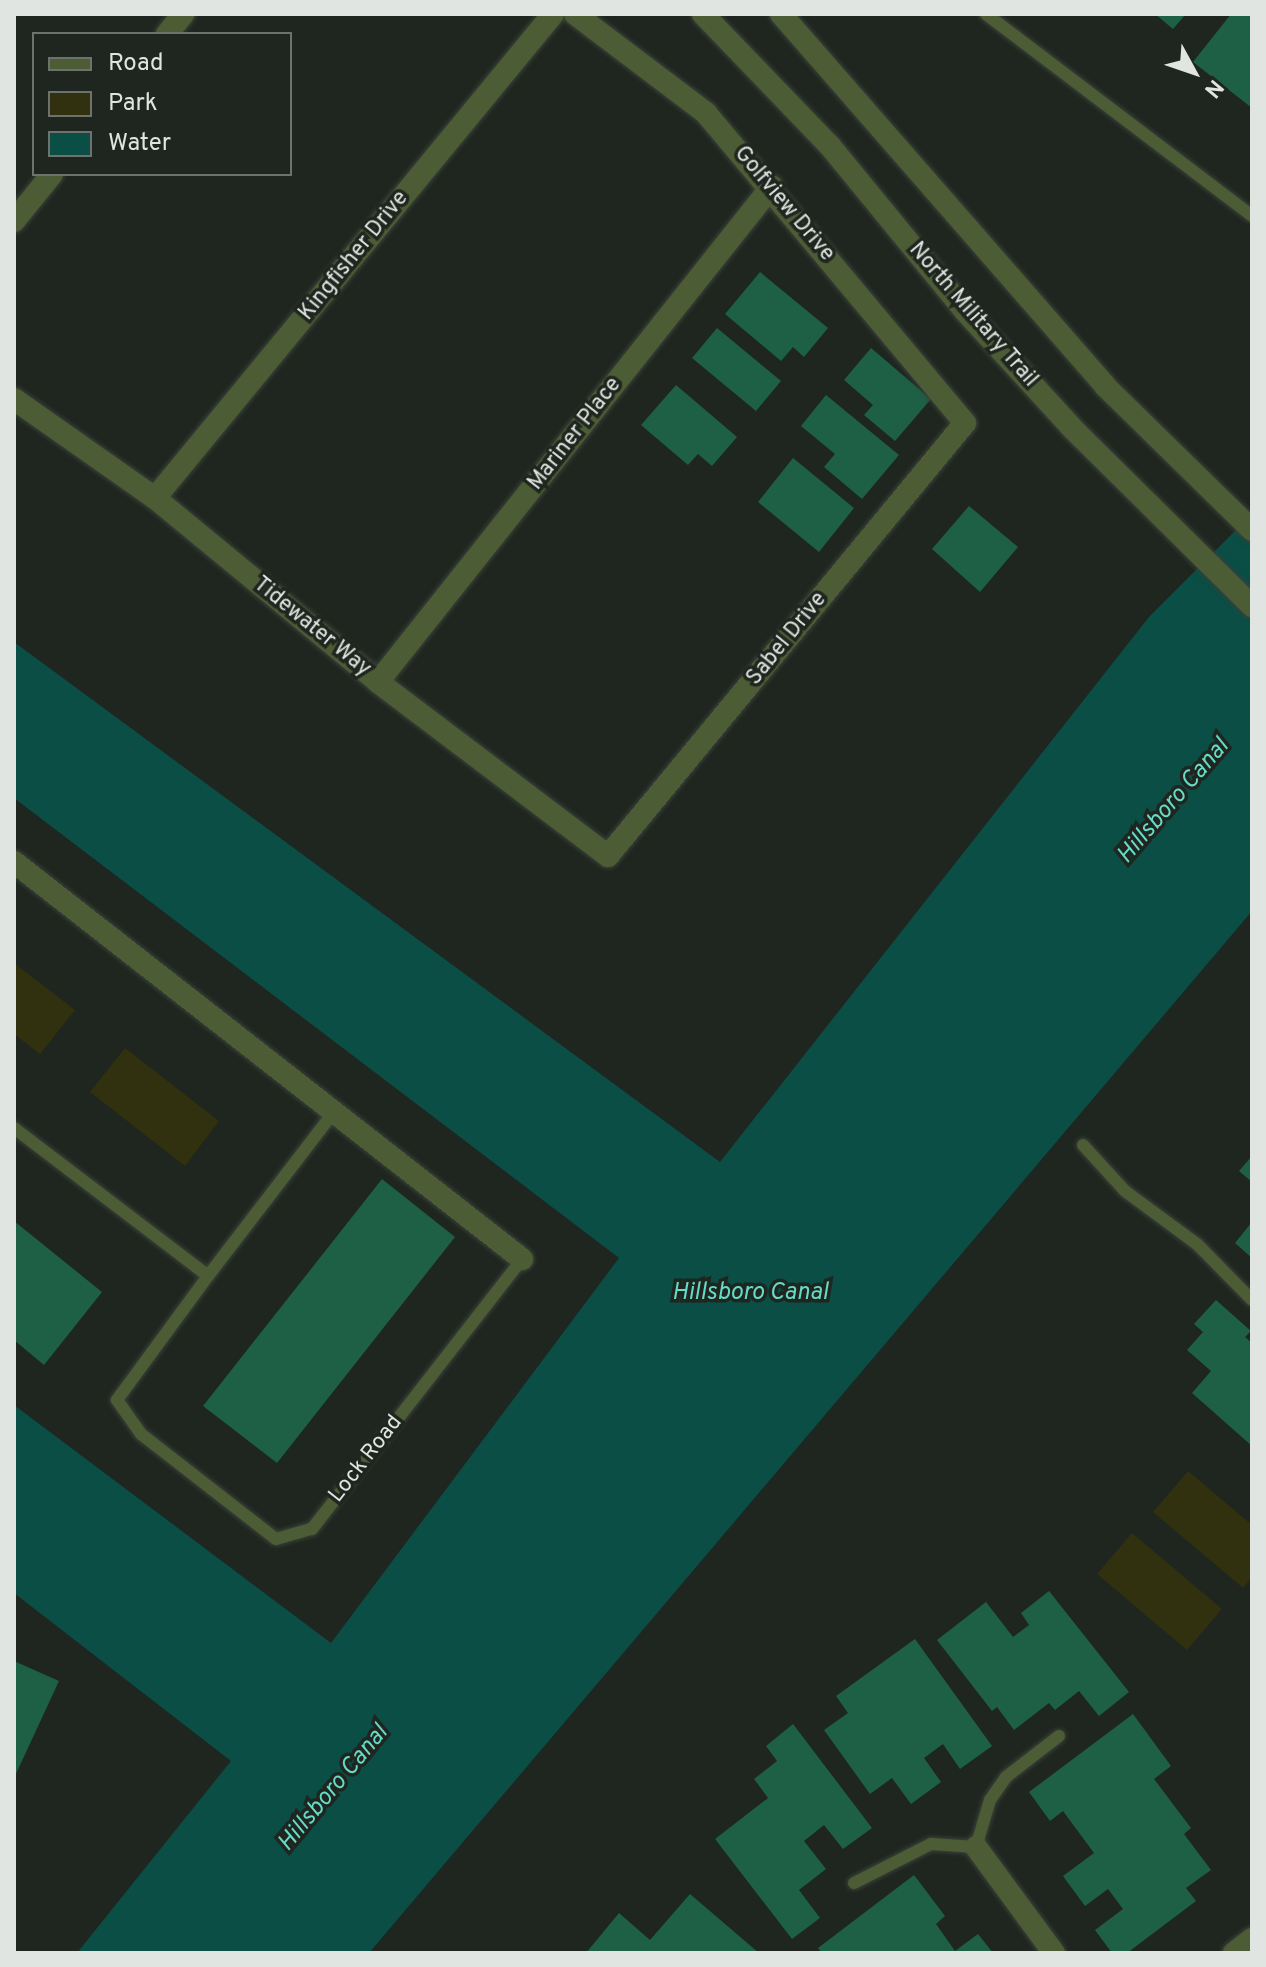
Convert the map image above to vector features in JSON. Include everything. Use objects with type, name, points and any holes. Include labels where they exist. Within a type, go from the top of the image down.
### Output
[{"type":"street","points":[[169,32],[183,14]]},
{"type":"street","name":"Kingfisher Drive","points":[[155,498],[553,14]]},
{"type":"street","name":"Golfview Drive","points":[[575,14],[706,113],[772,186],[965,423]]},
{"type":"street","name":"North Military Trail","points":[[703,14],[830,146],[965,311],[1073,429],[1252,606]]},
{"type":"street","points":[[781,14],[868,109],[1035,309],[1252,530]]},
{"type":"street","points":[[14,221],[50,176]]},
{"type":"street","name":"Mariner Place","points":[[378,682],[772,186]]},
{"type":"street","name":"Tidewater Way","points":[[14,399],[155,498],[378,682],[608,856]]},
{"type":"street","name":"Sabel Drive","points":[[608,856],[965,423]]},
{"type":"street","name":"Lock Road","points":[[14,862],[522,1259]]},
{"type":"street","points":[[976,1847],[1054,1953]]},
{"type":"street","points":[[1234,1953],[1252,1939]]},
{"type":"lane","points":[[986,14],[1252,216]]},
{"type":"lane","name":"Lock Road","points":[[334,1112],[117,1400],[141,1434],[276,1539],[312,1529],[522,1259]]},
{"type":"lane","points":[[14,1128],[208,1276]]},
{"type":"lane","points":[[1083,1145],[1125,1191],[1197,1244],[1252,1300]]},
{"type":"lane","points":[[854,1883],[931,1844],[976,1847],[990,1800],[1006,1777],[1059,1736]]},
{"type":"green space","points":[[14,963],[75,1010],[40,1054],[14,1034]]},
{"type":"green space","points":[[125,1048],[219,1121],[185,1166],[90,1092]]},
{"type":"green space","points":[[1188,1471],[1252,1525],[1252,1577],[1243,1588],[1153,1512]]},
{"type":"green space","points":[[1132,1533],[1222,1609],[1187,1650],[1097,1574]]},
{"type":"water","name":"Hillsboro Canal","points":[[1252,514],[1252,911],[369,1953],[77,1953],[231,1761],[14,1593],[14,1405],[331,1643],[619,1258],[14,798],[14,642],[720,1162],[1149,617]]},
{"type":"building","points":[[1155,14],[1186,14],[1173,29]]},
{"type":"building","points":[[1231,14],[1252,14],[1252,108],[1193,62]]},
{"type":"building","points":[[760,272],[828,328],[804,357],[793,347],[781,361],[725,314]]},
{"type":"building","points":[[717,328],[781,381],[756,411],[692,358]]},
{"type":"building","points":[[871,348],[931,399],[895,441],[864,415],[873,405],[844,380]]},
{"type":"building","points":[[676,385],[737,437],[712,466],[698,454],[688,465],[641,425]]},
{"type":"building","points":[[826,395],[899,455],[862,499],[824,467],[835,454],[801,426]]},
{"type":"building","points":[[793,458],[854,508],[819,552],[758,502]]},
{"type":"building","points":[[969,506],[1018,547],[980,592],[932,549]]},
{"type":"building","points":[[1252,1156],[1252,1182],[1239,1171]]},
{"type":"building","points":[[382,1179],[455,1237],[277,1463],[203,1406]]},
{"type":"building","points":[[14,1221],[102,1292],[44,1365],[14,1340]]},
{"type":"building","points":[[1252,1222],[1252,1258],[1235,1243]]},
{"type":"building","points":[[1216,1300],[1251,1331],[1245,1337],[1252,1343],[1252,1446],[1192,1393],[1211,1371],[1187,1350],[1203,1332],[1194,1324]]},
{"type":"building","points":[[1049,1591],[1129,1692],[1099,1716],[1079,1691],[1055,1710],[1049,1703],[1014,1730],[997,1707],[992,1711],[937,1640],[986,1602],[1013,1637],[1029,1625],[1021,1613]]},
{"type":"building","points":[[915,1639],[992,1746],[960,1769],[943,1744],[924,1758],[941,1782],[911,1804],[892,1778],[870,1794],[824,1730],[848,1713],[836,1696]]},
{"type":"building","points":[[14,1661],[59,1681],[14,1778]]},
{"type":"building","points":[[1133,1714],[1171,1766],[1154,1779],[1191,1828],[1184,1834],[1211,1870],[1186,1888],[1196,1901],[1127,1953],[1112,1953],[1095,1930],[1123,1909],[1108,1889],[1085,1906],[1063,1876],[1094,1853],[1063,1811],[1050,1821],[1029,1792]]},
{"type":"building","points":[[793,1724],[872,1828],[843,1849],[824,1825],[804,1841],[826,1869],[799,1890],[820,1918],[792,1939],[715,1839],[768,1798],[754,1779],[777,1761],[766,1746]]},
{"type":"building","points":[[914,1875],[945,1916],[936,1924],[955,1951],[978,1934],[993,1953],[822,1953],[818,1948]]},
{"type":"building","points":[[690,1894],[759,1953],[586,1953],[619,1913],[650,1940]]}]
